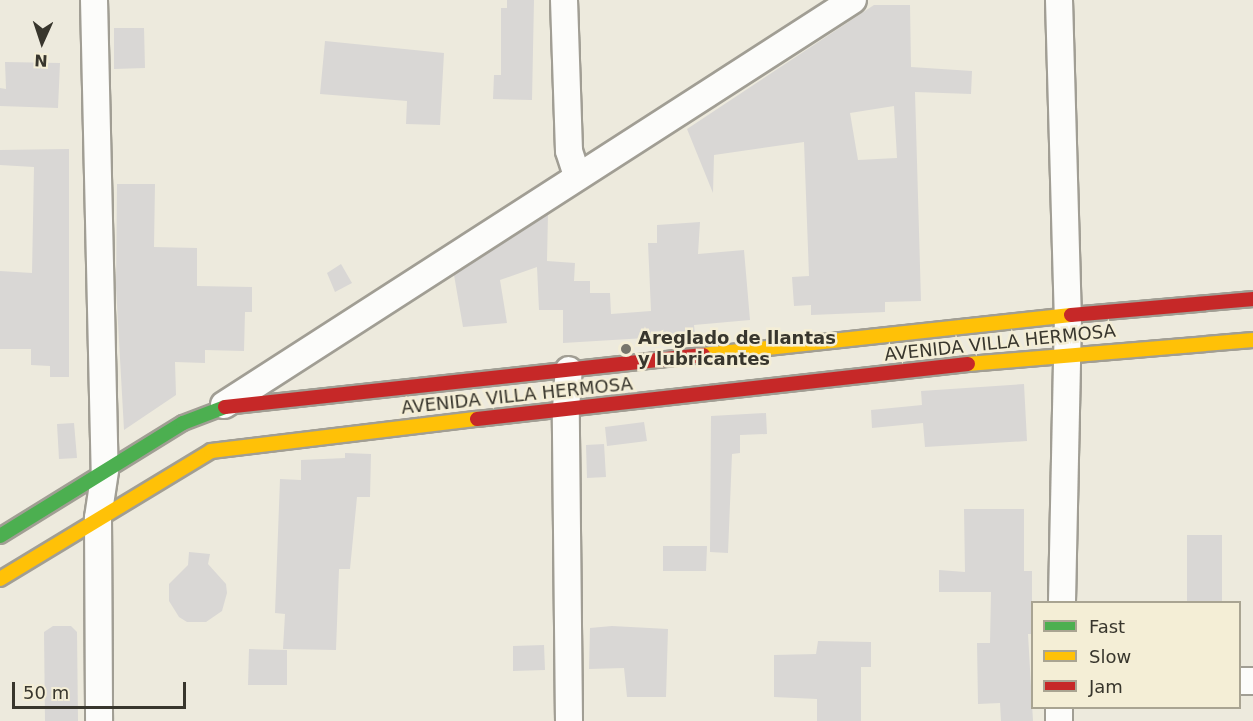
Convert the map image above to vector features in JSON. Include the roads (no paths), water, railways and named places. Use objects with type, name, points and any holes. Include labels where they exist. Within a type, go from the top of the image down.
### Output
[{"type":"street","points":[[94,0],[105,471],[98,518],[99,721]]},
{"type":"street","points":[[564,0],[569,151],[577,175]]},
{"type":"street","points":[[221,407],[577,175],[853,0]]},
{"type":"street","points":[[1059,0],[1068,315],[1062,601]]},
{"type":"street","name":"AVENIDA VILLA HERMOSA","points":[[0,537],[183,423],[221,407],[1068,315],[1253,299]]},
{"type":"street","name":"AVENIDA VILLA HERMOSA","points":[[0,579],[211,451],[1068,353],[1253,340]]},
{"type":"street","points":[[569,370],[566,409],[569,721]]},
{"type":"place","name":"Areglado de llantas y lubricantes","points":[[626,349]]}]
